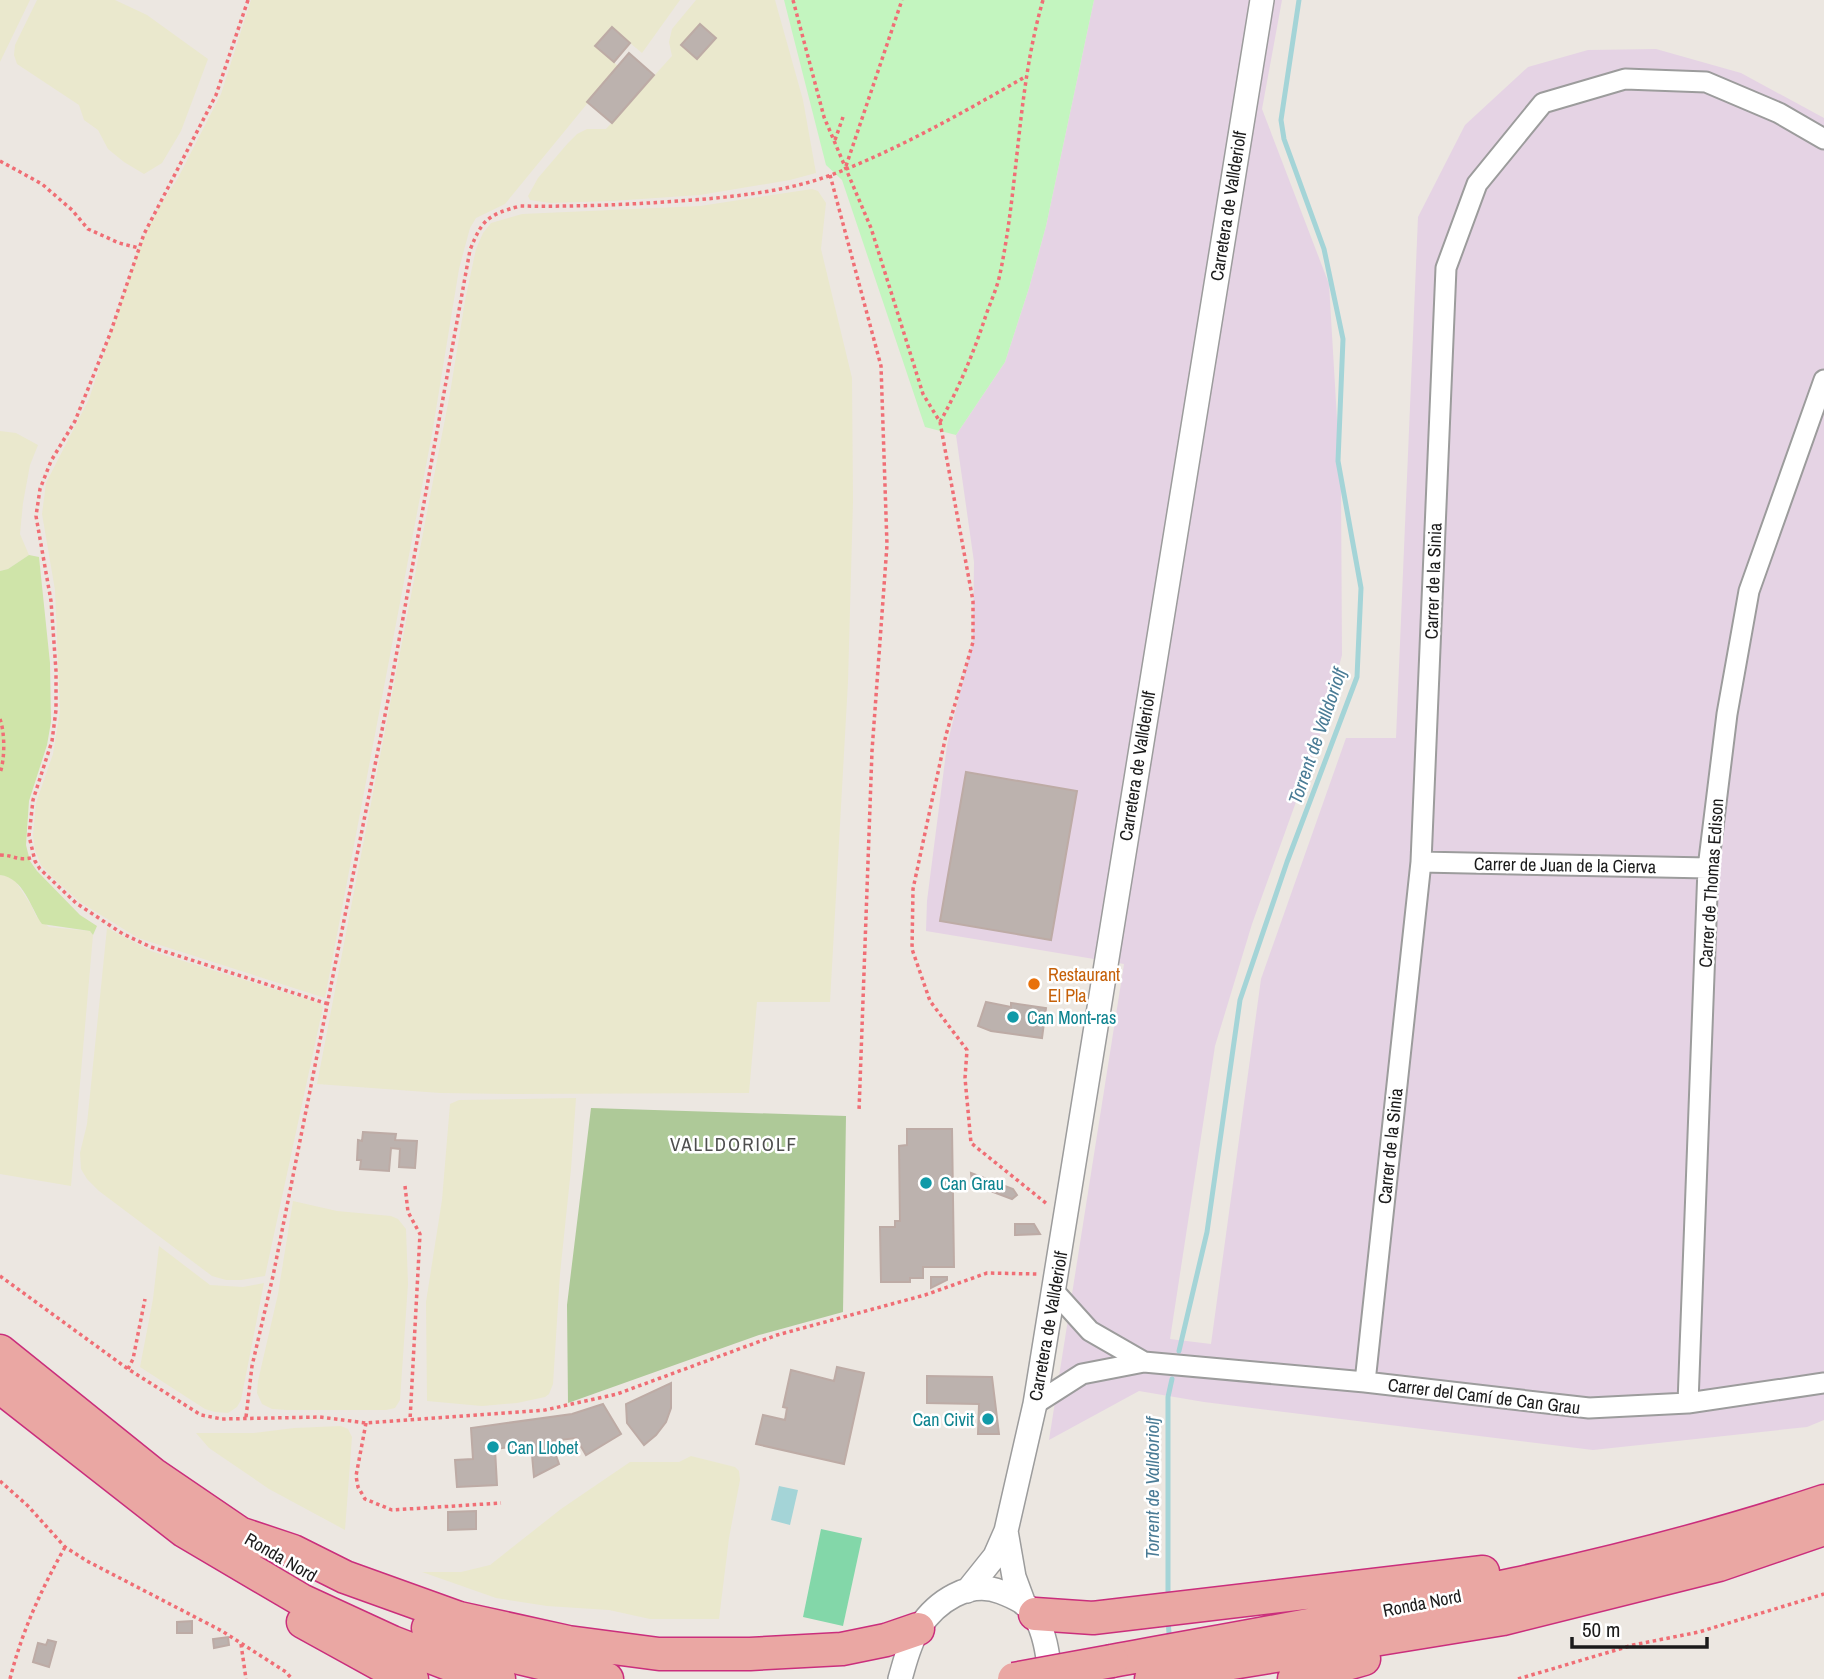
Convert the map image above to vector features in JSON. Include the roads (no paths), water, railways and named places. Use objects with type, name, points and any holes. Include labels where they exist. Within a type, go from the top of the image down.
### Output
[{"type":"highway","name":"Ronda Nord","points":[[0,1351],[153,1474],[292,1567],[386,1612],[490,1651],[607,1679]]},
{"type":"highway","name":"Ronda Nord","points":[[0,1387],[184,1531],[316,1607],[392,1642],[464,1670],[499,1679]]},
{"type":"highway","name":"Ronda Nord","points":[[1014,1679],[1452,1597],[1671,1548],[1824,1501]]},
{"type":"highway","name":"Ronda Nord","points":[[1151,1679],[1226,1664],[1503,1619],[1718,1565],[1824,1530]]},
{"type":"highway","points":[[184,1531],[207,1561],[282,1610],[392,1671],[412,1679]]},
{"type":"highway","points":[[236,1532],[293,1551],[345,1577],[459,1618],[568,1642],[659,1654],[750,1654],[842,1649],[886,1640],[918,1629]]},
{"type":"highway","points":[[1029,1609],[1093,1618],[1480,1573],[1562,1559],[1619,1558]]},
{"type":"highway","points":[[1294,1679],[1503,1619]]},
{"type":"street","name":"Carretera de Vallderiolf","points":[[967,1591],[995,1556],[1006,1531],[1035,1404],[1262,0]]},
{"type":"street","name":"Carrer de la Sinia","points":[[1365,1382],[1421,862],[1446,268],[1477,184],[1543,103],[1625,79],[1706,82],[1779,113],[1824,139]]},
{"type":"street","name":"Carrer de Thomas Edison","points":[[1688,1403],[1709,869],[1727,714],[1749,591],[1824,380]]},
{"type":"street","name":"Carrer de Juan de la Cierva","points":[[1421,862],[1709,869]]},
{"type":"street","name":"Carrer del Camí de Can Grau","points":[[1054,1282],[1090,1331],[1144,1362]]},
{"type":"street","name":"Carrer del Camí de Can Grau","points":[[1035,1404],[1082,1374],[1144,1362],[1365,1382],[1589,1408],[1688,1403],[1824,1383]]},
{"type":"street","name":"Carretera de Vallderiolf","points":[[1006,1531],[1014,1577],[1046,1641],[1051,1679]]},
{"type":"street","points":[[900,1679],[918,1629],[938,1605],[960,1592],[993,1588],[1017,1598],[1029,1609]]},
{"type":"water","points":[[779,1486],[798,1490],[790,1525],[771,1520]]},
{"type":"waterway","name":"Torrent de Valldoriolf","points":[[1179,1351],[1207,1232],[1240,1000],[1287,862],[1357,677],[1361,588],[1338,461],[1343,339],[1324,249],[1284,139],[1281,120],[1299,0]]},
{"type":"waterway","name":"Torrent de Valldoriolf","points":[[1168,1597],[1168,1397],[1172,1379]]},
{"type":"waterway","name":"Torrent de Valldoriolf","points":[[1168,1620],[1169,1633]]},
{"type":"place","name":"Restaurant El Pla","points":[[1034,984]]},
{"type":"place","name":"Can Mont-ras","points":[[1013,1017]]},
{"type":"place","name":"Can Grau","points":[[926,1183]]},
{"type":"place","name":"Can Civit","points":[[988,1419]]},
{"type":"place","name":"Can Llobet","points":[[493,1447]]},
{"type":"district","name":"VALLDORIOLF","points":[[734,1144]]}]
